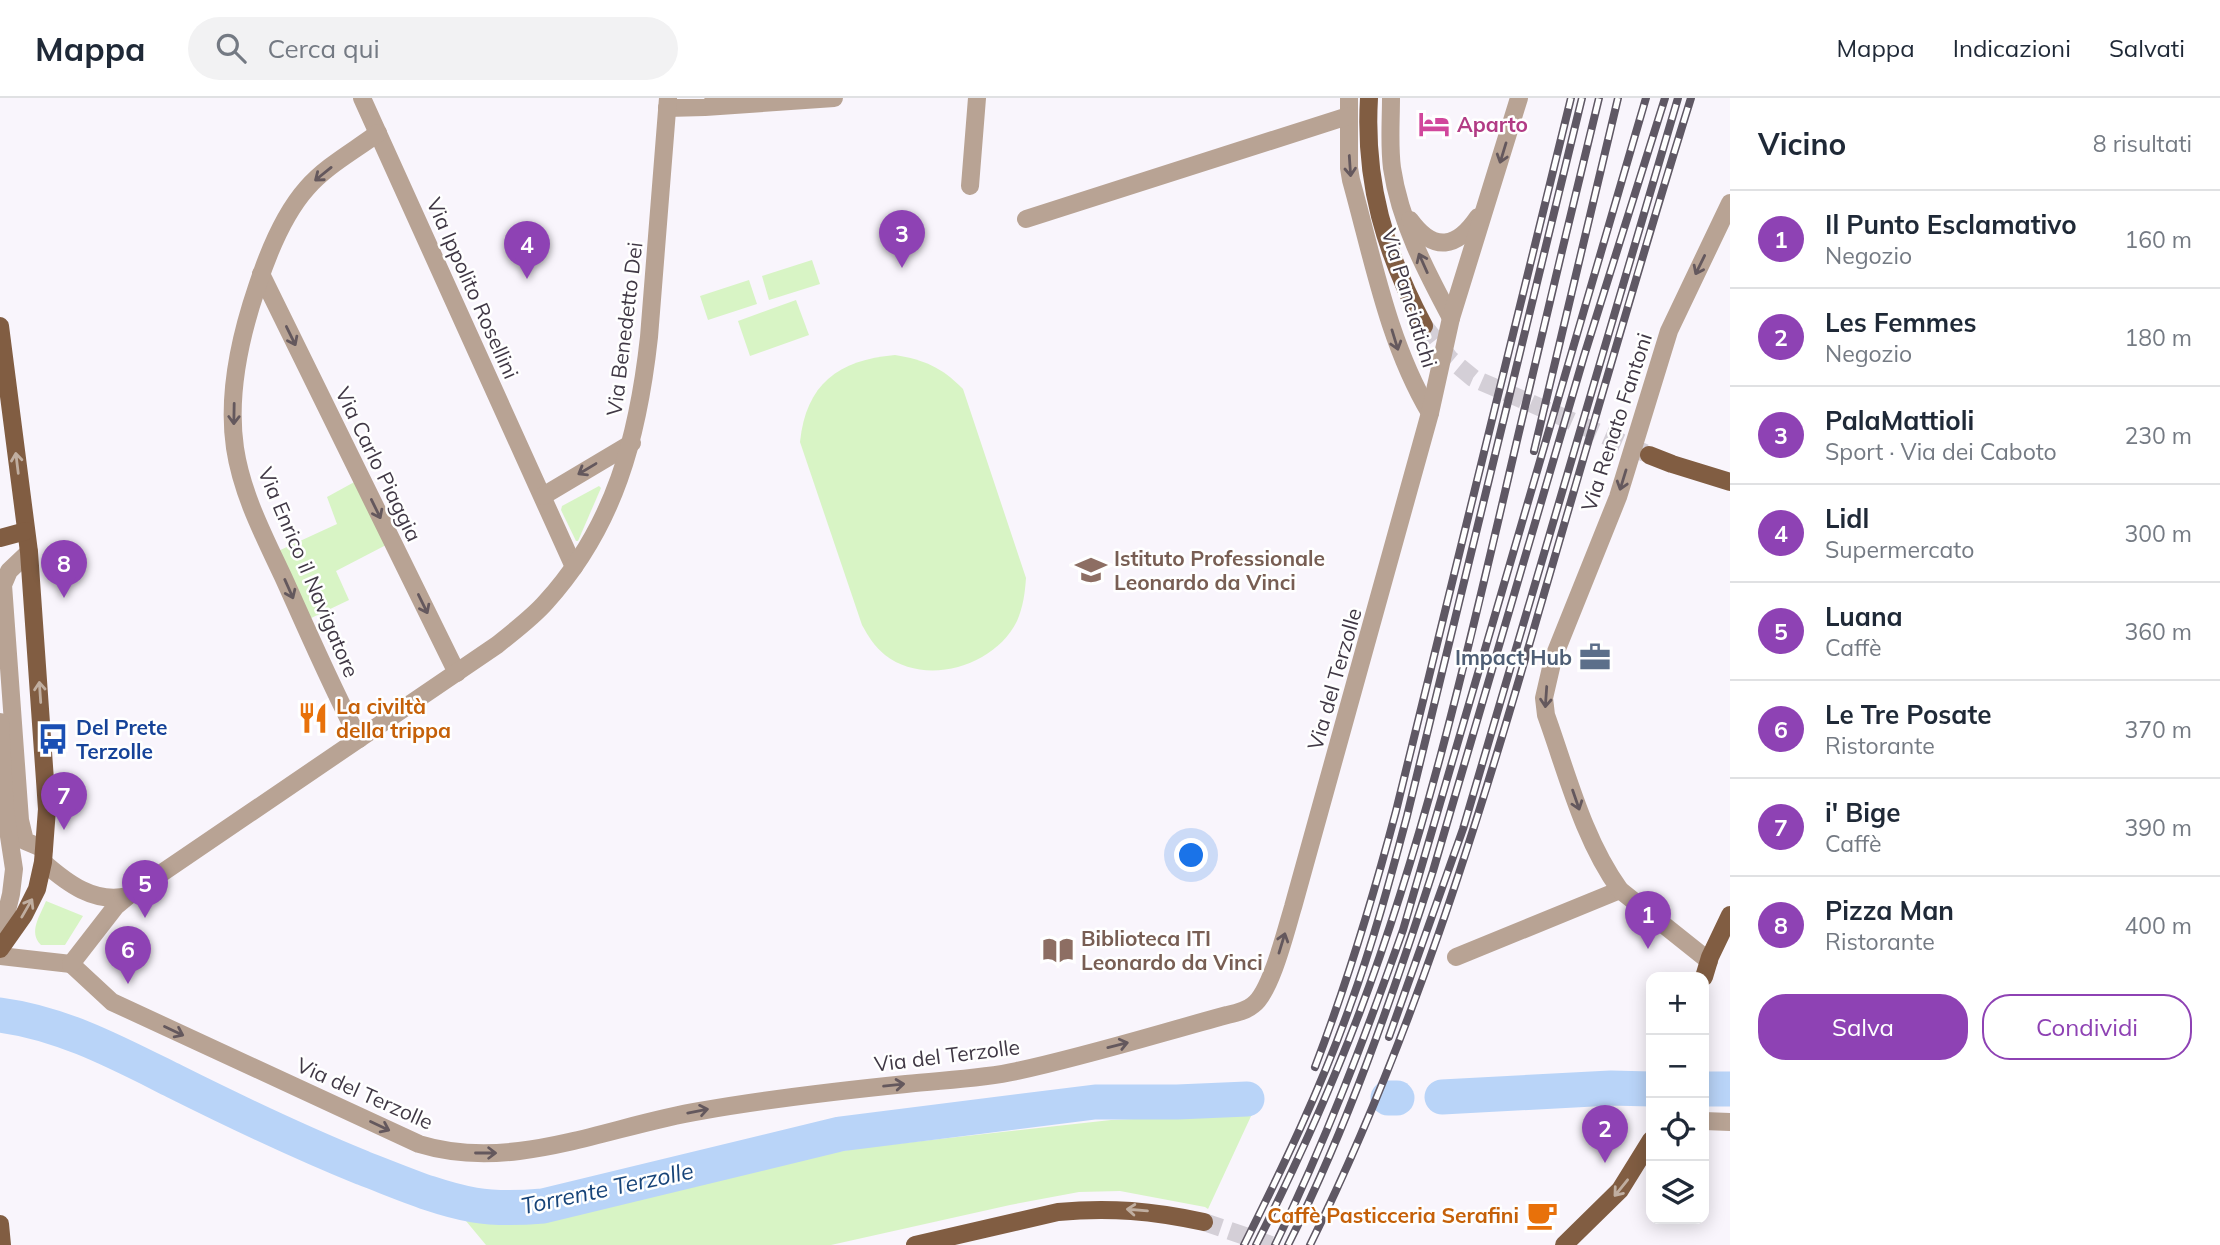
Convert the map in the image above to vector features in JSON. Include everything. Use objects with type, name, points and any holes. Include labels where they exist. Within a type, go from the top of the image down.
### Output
[{"type":"main road","points":[[1369,98],[1367,136],[1371,178],[1399,275],[1424,326]]},
{"type":"main road","points":[[0,326],[29,552],[47,823],[37,889],[0,948]]},
{"type":"main road","points":[[1649,455],[1730,482]]},
{"type":"main road","points":[[0,538],[26,531]]},
{"type":"main road","points":[[1706,969],[1730,915]]},
{"type":"main road","points":[[1564,1245],[1620,1190],[1646,1148]]},
{"type":"main road","points":[[915,1245],[1077,1210],[1136,1210],[1204,1222]]},
{"type":"main road","points":[[0,1224],[2,1245]]},
{"type":"street","name":"Via Ippolito Rosellini","points":[[362,98],[575,567]]},
{"type":"street","points":[[667,103],[705,107],[834,98]]},
{"type":"street","points":[[970,186],[977,98]]},
{"type":"street","name":"Via Panciatichi","points":[[1391,98],[1392,168],[1401,206],[1422,265],[1451,318],[1430,413]]},
{"type":"street","points":[[1451,318],[1519,98]]},
{"type":"street","name":"Via Benedetto Dei","points":[[71,964],[122,901],[497,645],[533,615],[575,567],[611,502],[632,443],[648,350],[667,103]]},
{"type":"street","name":"Via Panciatichi","points":[[1026,219],[1349,107],[1351,180],[1398,348],[1430,413]]},
{"type":"street","name":"Via Enrico il Navigatore","points":[[359,739],[258,523],[237,459],[233,417],[236,373],[247,317],[261,274],[279,233],[297,200],[321,174],[378,133]]},
{"type":"street","name":"Via Renato Fantoni","points":[[1620,890],[1583,821],[1546,715],[1544,698],[1553,659],[1618,497],[1669,331],[1730,203]]},
{"type":"street","points":[[1401,206],[1424,237],[1443,243],[1454,241],[1466,233],[1485,207]]},
{"type":"street","name":"Via Carlo Piaggia","points":[[261,274],[457,673]]},
{"type":"street","name":"Via del Terzolle","points":[[71,964],[112,1002],[419,1144],[447,1150],[497,1153],[540,1148],[698,1111],[827,1092],[1015,1072],[1246,1010],[1263,996],[1278,956],[1430,413]]},
{"type":"street","points":[[543,496],[632,443]]},
{"type":"street","points":[[29,552],[12,567],[3,585],[20,820],[25,841],[71,884],[98,897],[122,901]]},
{"type":"street","points":[[0,720],[5,810],[13,881],[0,940]]},
{"type":"street","points":[[1455,957],[1620,890],[1706,969]]},
{"type":"street","points":[[0,956],[71,964]]},
{"type":"street","points":[[1709,1121],[1730,1122]]},
{"type":"street","points":[[1572,1245],[1582,1229]]},
{"type":"green space","points":[[812,260],[820,284],[769,300],[762,276]]},
{"type":"green space","points":[[749,280],[757,304],[708,320],[700,296]]},
{"type":"green space","points":[[796,300],[809,335],[750,356],[738,321]]},
{"type":"green space","points":[[895,355],[932,366],[963,389],[1026,578],[1019,616],[1007,637],[993,650],[958,667],[920,670],[902,665],[875,645],[862,625],[800,442],[809,405],[828,379],[841,369],[857,363]]},
{"type":"green space","points":[[358,480],[388,544],[336,571],[349,600],[307,620],[276,552],[337,524],[327,497]]},
{"type":"green space","points":[[599,486],[601,488],[576,541],[561,510],[562,506]]},
{"type":"green space","points":[[46,901],[83,916],[65,945],[41,945],[37,940],[36,924]]},
{"type":"green space","points":[[1252,1114],[1208,1209],[1120,1191],[1079,1192],[831,1245],[486,1245],[466,1221],[859,1148],[1111,1120]]},
{"type":"waterway","name":"Torrente Terzolle","points":[[0,1015],[45,1025],[89,1040],[315,1148],[363,1168],[445,1198],[492,1207],[543,1206],[840,1134],[1095,1102],[1247,1099]]},
{"type":"waterway","name":"Torrente Terzolle","points":[[1442,1097],[1611,1088],[1646,1089]]},
{"type":"waterway","name":"Torrente Terzolle","points":[[1709,1089],[1730,1089]]},
{"type":"waterway","points":[[1388,1098],[1397,1098]]},
{"type":"tunnel","points":[[1424,326],[1450,359],[1473,378],[1645,453]]},
{"type":"tunnel","points":[[1204,1222],[1271,1245]]},
{"type":"railway","points":[[1315,1067],[1359,940],[1396,811],[1571,98]]},
{"type":"railway","points":[[1244,1245],[1327,1067],[1381,911],[1407,816],[1582,98]]},
{"type":"railway","points":[[1256,1245],[1348,1044],[1384,943],[1429,799],[1467,653],[1599,98]]},
{"type":"railway","points":[[1534,451],[1618,98]]},
{"type":"railway","points":[[1275,1245],[1344,1089],[1403,930],[1646,98]]},
{"type":"railway","points":[[1288,1245],[1349,1108],[1385,1014],[1433,871],[1584,356],[1665,98]]},
{"type":"railway","points":[[1389,1037],[1463,829],[1678,98]]},
{"type":"railway","points":[[1310,1245],[1379,1091],[1410,1013],[1466,853],[1691,98]]},
{"type":"place","name":"Aparto","points":[[1434,124]]},
{"type":"place","name":"PalaMattioli","points":[[902,268]]},
{"type":"place","name":"Lidl","points":[[527,279]]},
{"type":"place","name":"Istituto Professionale Leonardo da Vinci","points":[[1091,570]]},
{"type":"place","name":"Pizza Man","points":[[64,598]]},
{"type":"place","name":"Impact Hub","points":[[1595,657]]},
{"type":"place","name":"La civiltà della trippa","points":[[313,718]]},
{"type":"place","name":"Del Prete Terzolle","points":[[53,739]]},
{"type":"place","name":"i' Bige","points":[[64,830]]},
{"type":"place","name":"Luana","points":[[145,918]]},
{"type":"place","name":"Il Punto Esclamativo","points":[[1648,949]]},
{"type":"place","name":"Biblioteca ITI Leonardo da Vinci","points":[[1058,950]]},
{"type":"place","name":"Le Tre Posate","points":[[128,984]]},
{"type":"place","name":"Les Femmes","points":[[1605,1163]]},
{"type":"place","name":"Caffè Pasticceria Serafini","points":[[1542,1215]]}]
